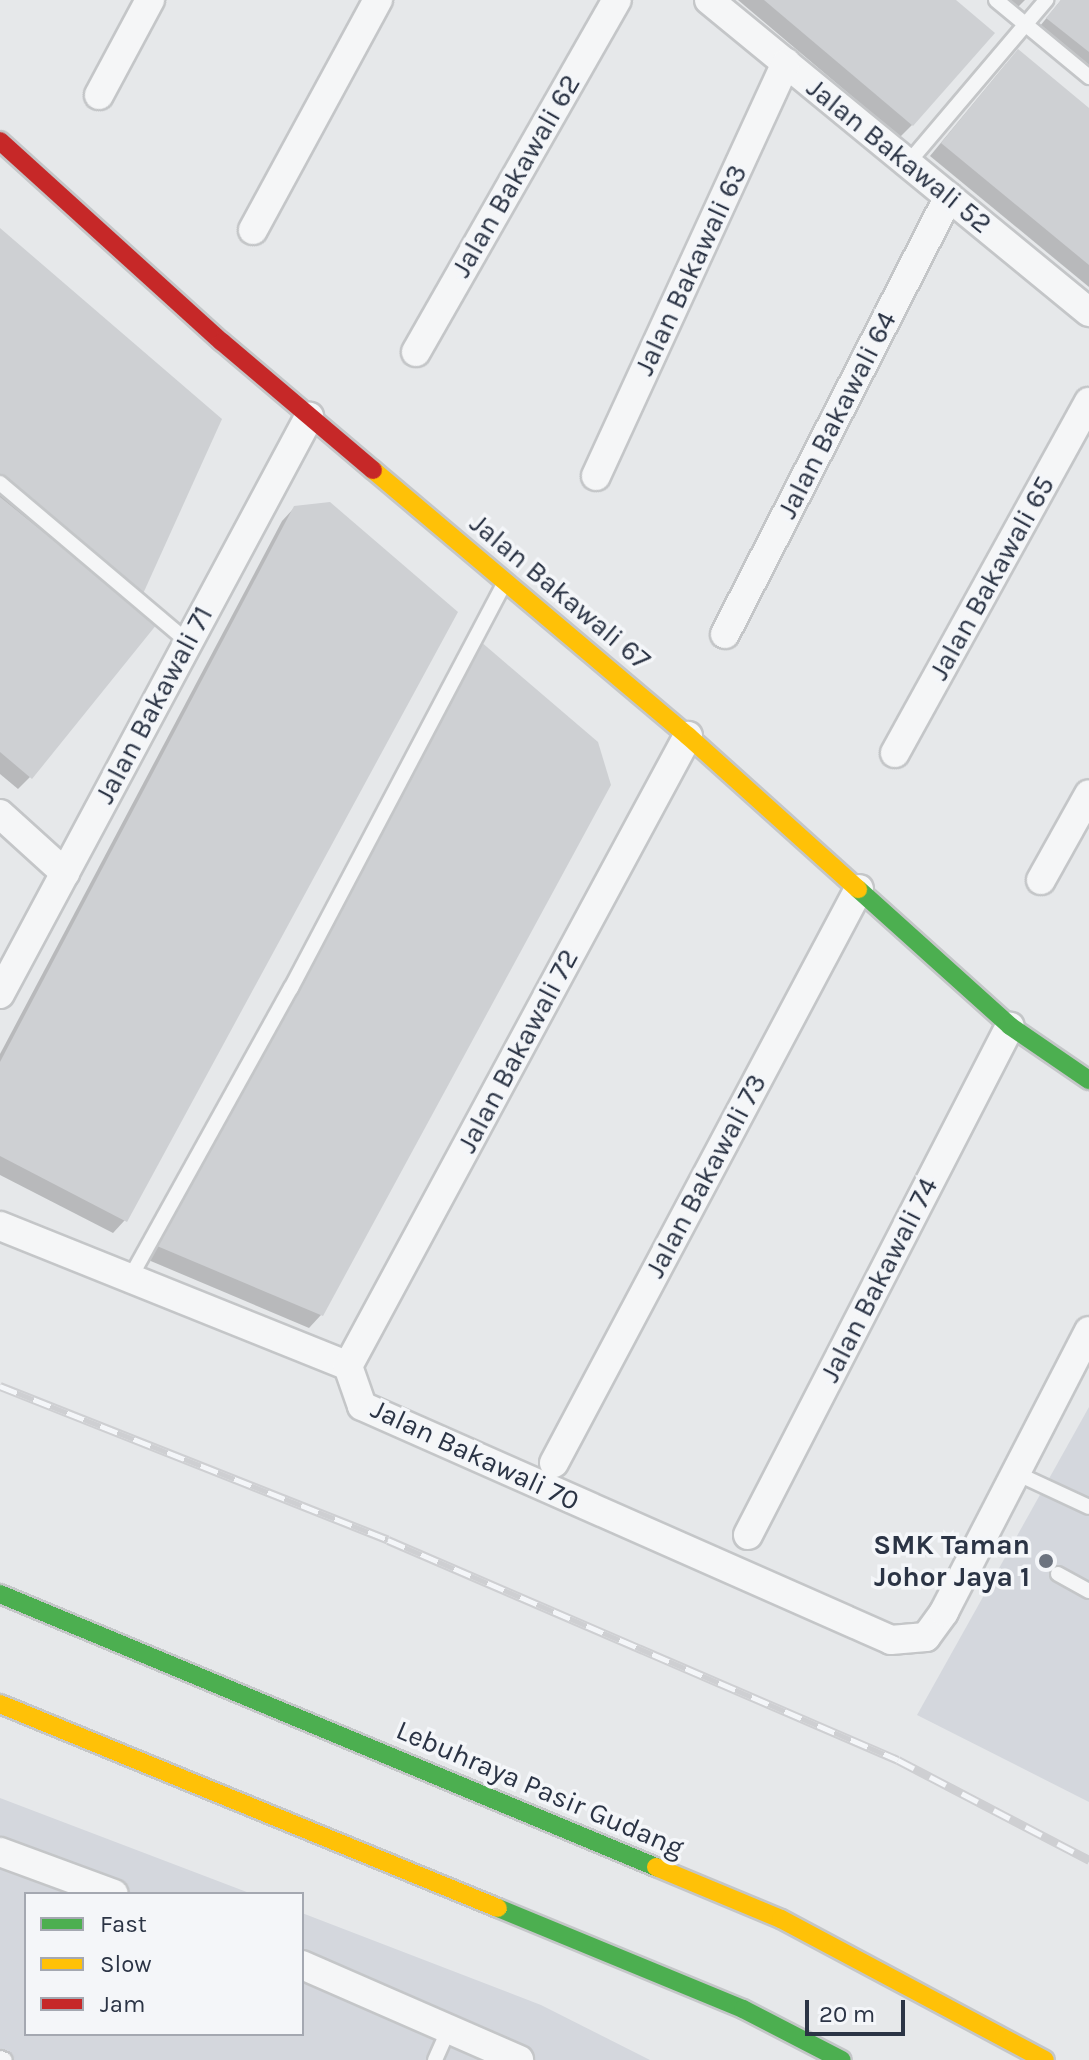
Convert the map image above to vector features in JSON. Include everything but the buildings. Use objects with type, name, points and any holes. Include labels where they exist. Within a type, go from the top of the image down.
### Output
[{"type":"main road","name":"Jalan Bakawali 67","points":[[0,141],[309,417],[688,736],[1010,1026],[1089,1080]]},
{"type":"main road","name":"Lebuhraya Pasir Gudang","points":[[0,1594],[781,1919],[1045,2060]]},
{"type":"main road","points":[[0,1704],[743,2009],[842,2060]]},
{"type":"street","points":[[99,95],[150,0]]},
{"type":"street","points":[[253,230],[378,0]]},
{"type":"street","name":"Jalan Bakawali 62","points":[[416,352],[617,0]]},
{"type":"street","name":"Jalan Bakawali 52","points":[[709,0],[1089,312]]},
{"type":"street","name":"Jalan Bakawali 63","points":[[596,476],[786,63]]},
{"type":"street","name":"Jalan Bakawali 64","points":[[725,634],[949,197]]},
{"type":"street","name":"Jalan Bakawali 65","points":[[895,753],[1089,402]]},
{"type":"street","name":"Jalan Bakawali 71","points":[[0,994],[309,417]]},
{"type":"street","name":"Jalan Bakawali 72","points":[[348,1366],[688,736]]},
{"type":"street","points":[[1041,880],[1089,794]]},
{"type":"street","points":[[0,814],[65,873]]},
{"type":"street","name":"Jalan Bakawali 73","points":[[554,1463],[859,889]]},
{"type":"street","name":"Jalan Bakawali 74","points":[[748,1535],[1010,1026]]},
{"type":"street","name":"Jalan Bakawali 70","points":[[0,1226],[348,1366],[362,1406],[891,1640],[926,1637],[1018,1474]]},
{"type":"street","points":[[1018,1474],[1089,1331]]},
{"type":"street","points":[[0,1852],[109,1892]]},
{"type":"street","points":[[304,1966],[519,2060]]},
{"type":"lane","points":[[996,0],[1089,77]]},
{"type":"lane","points":[[908,163],[1046,0]]},
{"type":"lane","points":[[0,483],[188,642]]},
{"type":"lane","points":[[130,1278],[291,988],[504,584]]},
{"type":"lane","points":[[1018,1474],[1089,1507]]},
{"type":"lane","points":[[1058,1574],[1089,1591]]},
{"type":"lane","points":[[435,2060],[449,2027]]},
{"type":"shaded area","name":"SMK Taman Johor Jaya 1","points":[[1089,1407],[1089,1802],[917,1715]]},
{"type":"shaded area","points":[[0,1798],[247,1892],[24,1892],[24,2036],[304,2036],[304,1914],[541,2005],[650,2060],[0,2060]]},
{"type":"railway","points":[[0,1386],[388,1540],[898,1760],[1089,1860]]},
{"type":"traffic: fast","points":[[858,889],[1010,1026],[1089,1080]]},
{"type":"traffic: fast","points":[[0,1594],[656,1867]]},
{"type":"traffic: fast","points":[[498,1908],[743,2009],[842,2060]]},
{"type":"traffic: slow","points":[[373,470],[688,736],[858,889]]},
{"type":"traffic: slow","points":[[0,1704],[498,1908]]},
{"type":"traffic: slow","points":[[656,1867],[781,1919],[1045,2060]]},
{"type":"traffic: jam","points":[[0,141],[222,342],[373,470]]},
{"type":"place","name":"SMK Taman Johor Jaya 1","points":[[1046,1561]]}]
